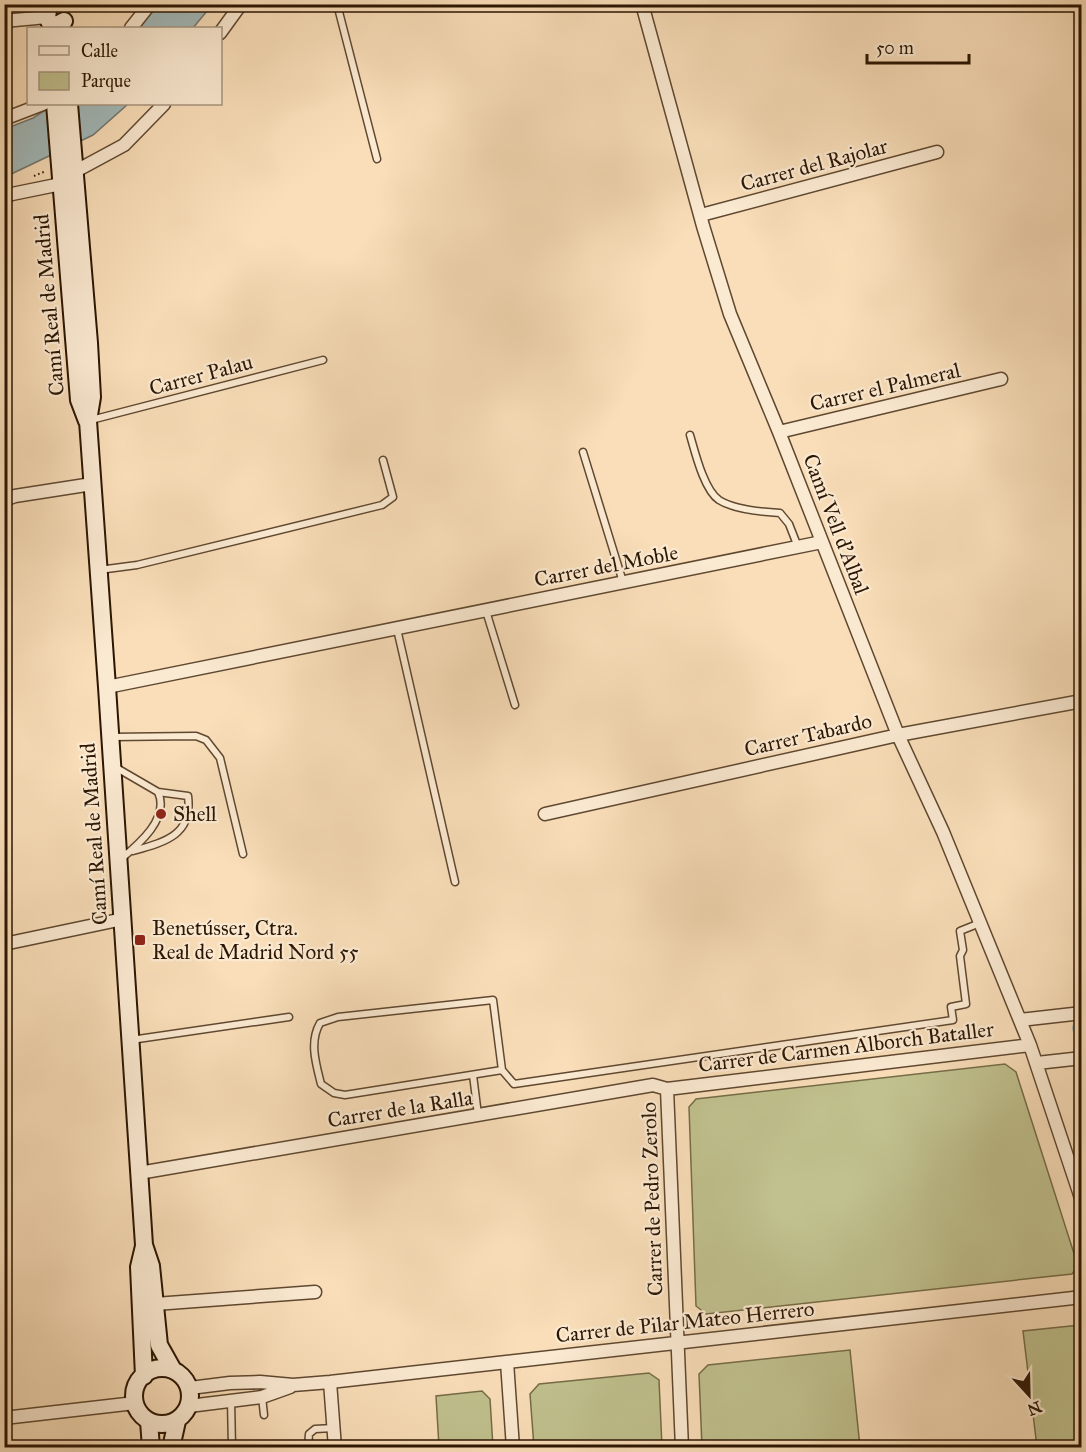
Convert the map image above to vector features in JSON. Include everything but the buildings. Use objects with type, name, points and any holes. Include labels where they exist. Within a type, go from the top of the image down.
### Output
[{"type":"street","points":[[132,27],[150,4]]},
{"type":"street","points":[[222,30],[241,4]]},
{"type":"street","name":"Camí Vell d'Albal","points":[[642,4],[730,314],[898,735],[943,832],[1030,1044],[1082,1201]]},
{"type":"street","points":[[4,21],[56,16]]},
{"type":"street","points":[[4,119],[40,105]]},
{"type":"street","points":[[54,105],[65,170]]},
{"type":"street","name":"Camí Real de Madrid","points":[[69,105],[65,170],[79,400],[87,421]]},
{"type":"street","points":[[4,197],[124,145],[163,105]]},
{"type":"street","name":"Carrer del Rajolar","points":[[701,215],[937,152]]},
{"type":"street","name":"Camí Real de Madrid","points":[[65,170],[82,250],[92,397],[87,421],[112,766],[124,856],[123,919],[144,1245],[151,1266],[159,1345],[172,1370]]},
{"type":"street","name":"Carrer el Palmeral","points":[[779,432],[1001,379]]},
{"type":"street","points":[[4,500],[15,496],[92,484]]},
{"type":"street","name":"Carrer del Moble","points":[[108,687],[822,542]]},
{"type":"street","name":"Carrer Tabardo","points":[[545,814],[898,735],[1082,700]]},
{"type":"street","points":[[4,944],[123,919]]},
{"type":"street","points":[[1020,1020],[1082,1013]]},
{"type":"street","name":"Carrer de Carmen Alborch Bataller","points":[[667,1089],[1030,1044]]},
{"type":"street","points":[[1037,1063],[1082,1058]]},
{"type":"street","name":"Carrer de la Ralla","points":[[139,1173],[652,1085],[667,1089]]},
{"type":"street","name":"Carrer de Pedro Zerolo","points":[[667,1089],[682,1448]]},
{"type":"street","name":"Camí Real de Madrid","points":[[144,1245],[139,1267],[144,1376]]},
{"type":"street","points":[[155,1304],[315,1292]]},
{"type":"street","name":"Carrer de Pilar Mateo Herrero","points":[[190,1388],[260,1382],[293,1386],[1082,1297]]},
{"type":"street","points":[[507,1362],[513,1448]]},
{"type":"street","points":[[156,1369],[172,1370],[185,1380],[190,1388],[189,1407],[177,1421],[166,1425],[149,1421],[140,1414],[135,1403],[136,1387],[144,1376],[156,1369]]},
{"type":"street","points":[[330,1382],[335,1448]]},
{"type":"street","name":"Carrer de Pilar Mateo Herrero","points":[[189,1407],[262,1397],[293,1386]]},
{"type":"street","points":[[4,1418],[135,1403]]},
{"type":"street","points":[[149,1421],[151,1448]]},
{"type":"street","points":[[171,1448],[177,1421]]},
{"type":"lane","points":[[337,4],[377,159]]},
{"type":"lane","name":"Carrer Palau","points":[[87,421],[323,360]]},
{"type":"lane","points":[[690,435],[700,470],[718,499],[754,512],[780,513],[789,524],[798,547]]},
{"type":"lane","points":[[583,452],[624,582]]},
{"type":"lane","points":[[99,570],[137,565],[382,505],[393,497],[383,460]]},
{"type":"lane","points":[[486,610],[515,705]]},
{"type":"lane","points":[[397,628],[455,882]]},
{"type":"lane","points":[[111,737],[196,736],[206,740],[220,758],[243,854]]},
{"type":"lane","points":[[112,766],[158,792],[188,796],[188,819],[184,828],[157,845],[124,856]]},
{"type":"lane","points":[[124,856],[141,842],[159,816],[158,792]]},
{"type":"lane","points":[[502,1070],[345,1095],[334,1094],[321,1084],[314,1042],[320,1023],[338,1017],[493,1000],[502,1070],[514,1084],[952,1020],[951,1006],[966,1004],[960,956],[963,950],[960,931],[980,922]]},
{"type":"lane","points":[[130,1040],[289,1017]]},
{"type":"lane","points":[[473,1075],[478,1116]]},
{"type":"lane","points":[[262,1397],[264,1415]]},
{"type":"lane","points":[[231,1400],[232,1448]]},
{"type":"lane","points":[[308,1448],[309,1434],[315,1429],[334,1428]]},
{"type":"green space","points":[[1005,1064],[1016,1072],[1078,1266],[1072,1274],[706,1314],[696,1306],[689,1107],[696,1099]]},
{"type":"green space","points":[[1080,1325],[1082,1327],[1081,1447],[1037,1447],[1023,1331]]},
{"type":"green space","points":[[850,1350],[860,1447],[702,1447],[699,1374],[708,1365]]},
{"type":"green space","points":[[649,1373],[659,1380],[662,1447],[534,1447],[530,1394],[539,1384]]},
{"type":"green space","points":[[482,1391],[490,1399],[493,1447],[439,1447],[436,1396]]},
{"type":"water","points":[[158,5],[212,5],[194,27],[139,27]]},
{"type":"water","points":[[53,105],[127,105],[93,135],[5,177],[5,129],[33,118]]},
{"type":"place","name":"Shell","points":[[161,814]]},
{"type":"place","name":"Benetússer, Ctra. Real de Madrid Nord 55","points":[[140,940]]}]
